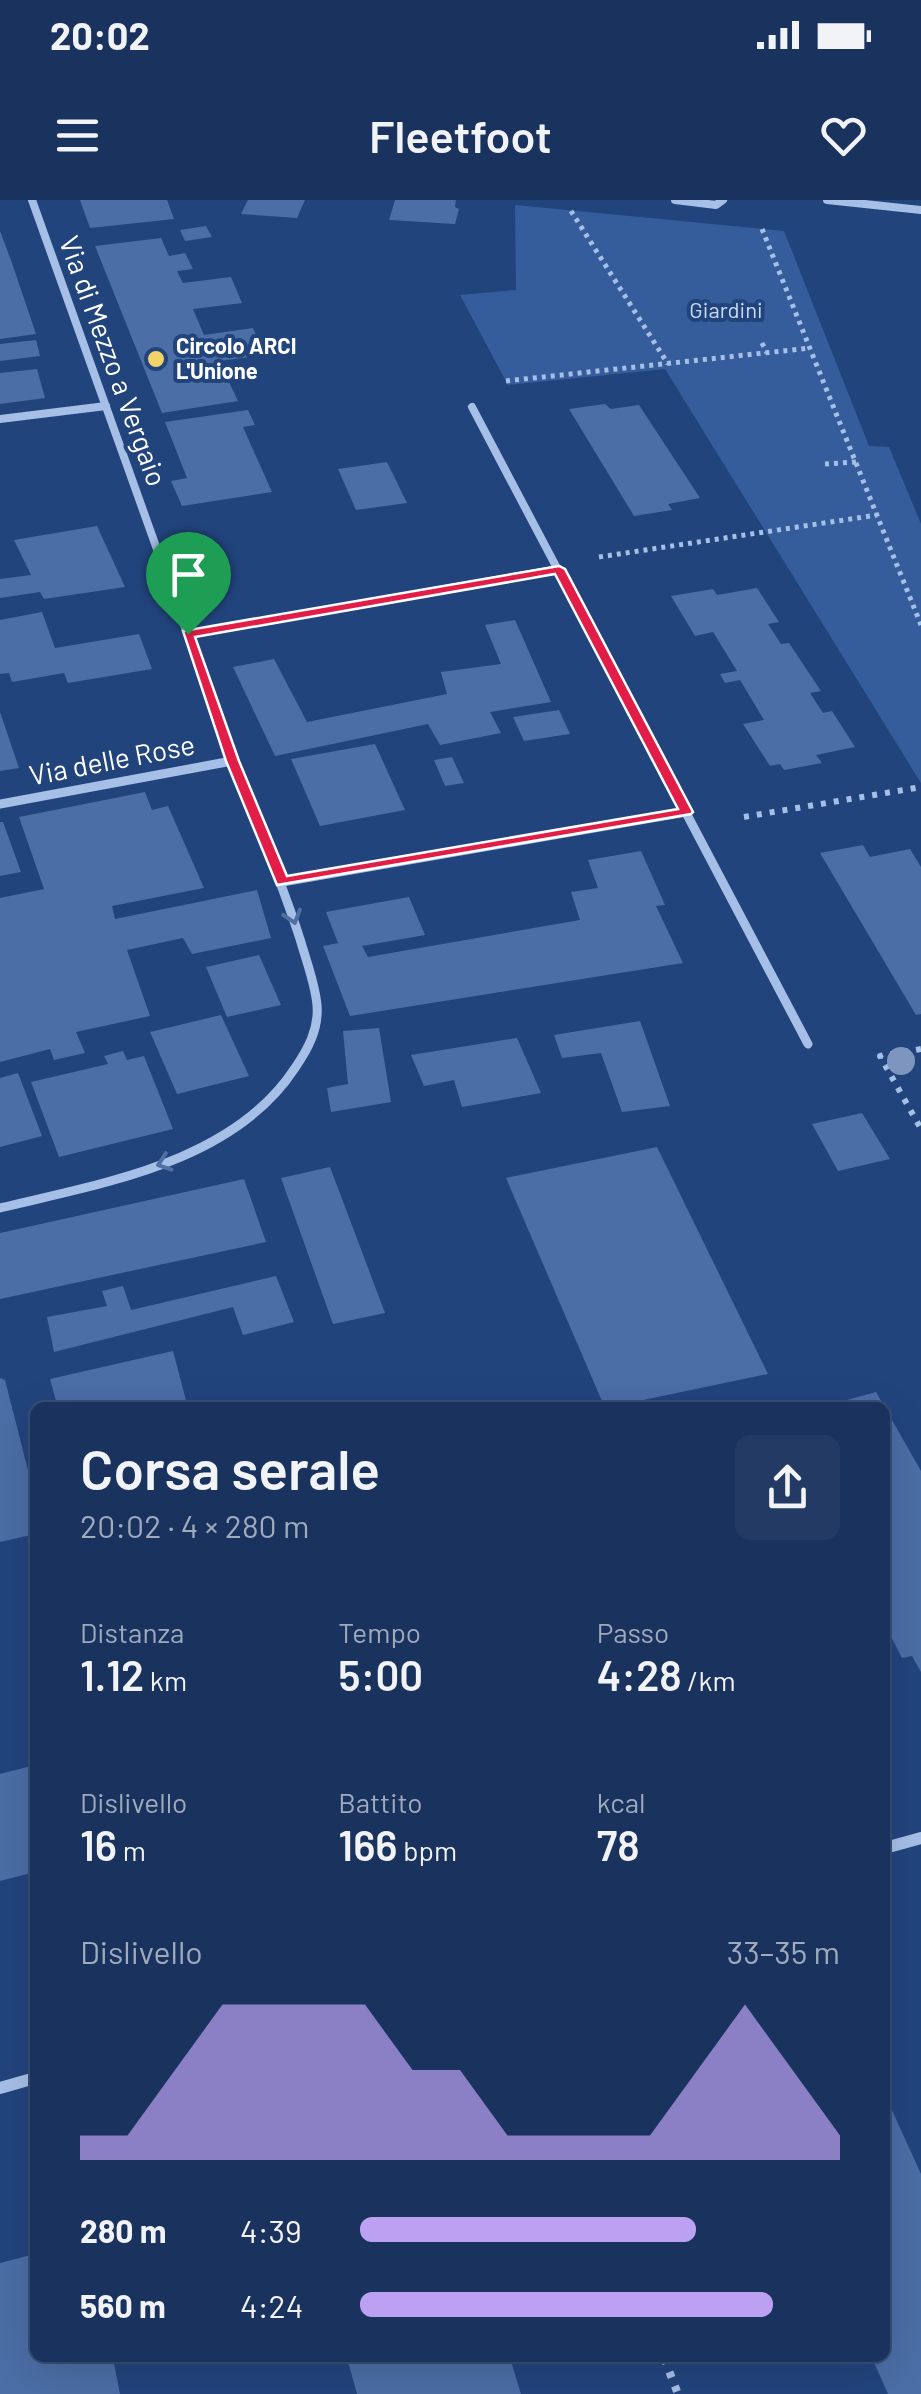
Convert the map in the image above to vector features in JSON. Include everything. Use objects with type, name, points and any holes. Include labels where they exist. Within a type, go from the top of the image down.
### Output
[{"type":"street","name":"Via di Mezzo a Vergaio","points":[[0,1208],[183,1156],[249,1117],[284,1083],[306,1053],[318,1012],[282,882],[232,761],[32,200]]},
{"type":"street","points":[[675,200],[716,205],[723,200]]},
{"type":"street","points":[[827,200],[921,210]]},
{"type":"street","points":[[0,419],[106,406]]},
{"type":"street","points":[[472,407],[808,1044]]},
{"type":"street","points":[[188,634],[559,569]]},
{"type":"street","name":"Via delle Rose","points":[[0,804],[232,761]]},
{"type":"street","points":[[282,882],[686,812]]},
{"type":"street","points":[[890,1847],[921,1838]]},
{"type":"street","points":[[0,2088],[30,2079]]},
{"type":"path","points":[[571,211],[668,364]]},
{"type":"path","points":[[762,228],[921,625]]},
{"type":"path","points":[[762,343],[768,353]]},
{"type":"path","points":[[506,381],[810,348]]},
{"type":"path","points":[[825,464],[856,462]]},
{"type":"path","points":[[599,557],[877,515]]},
{"type":"path","points":[[744,817],[921,787]]},
{"type":"path","points":[[921,1048],[880,1056],[921,1128]]},
{"type":"path","points":[[666,2362],[678,2394]]},
{"type":"green space","name":"Giardini","points":[[515,205],[784,231],[869,446],[889,447],[921,524],[921,783],[665,369],[508,385],[460,295],[516,290]]},
{"type":"building","points":[[80,200],[167,200],[174,219],[90,228]]},
{"type":"building","points":[[248,200],[305,200],[297,218],[241,214]]},
{"type":"building","points":[[395,200],[456,200],[455,207],[459,209],[455,224],[389,220]]},
{"type":"building","points":[[206,226],[212,237],[185,241],[180,230]]},
{"type":"building","points":[[0,231],[12,263],[36,334],[0,339]]},
{"type":"building","points":[[161,238],[169,256],[185,253],[193,269],[177,271],[183,283],[231,277],[242,303],[193,309],[204,335],[253,328],[266,355],[219,361],[238,401],[162,413],[95,246]]},
{"type":"building","points":[[36,340],[40,356],[0,361],[0,344]]},
{"type":"building","points":[[37,369],[45,398],[0,404],[0,373]]},
{"type":"building","points":[[605,404],[611,409],[639,405],[700,498],[668,504],[672,510],[634,516],[569,409]]},
{"type":"building","points":[[248,410],[255,425],[243,427],[272,492],[182,506],[171,481],[187,478],[165,422]]},
{"type":"building","points":[[387,462],[407,503],[356,510],[338,469]]},
{"type":"building","points":[[97,526],[125,587],[44,599],[40,592],[0,598],[0,579],[31,575],[14,540]]},
{"type":"building","points":[[757,588],[779,622],[768,624],[781,644],[789,643],[821,691],[810,693],[823,713],[832,711],[855,747],[816,755],[822,763],[784,770],[780,764],[770,766],[743,724],[764,720],[740,680],[725,683],[720,674],[737,671],[713,632],[695,636],[671,596],[713,589],[717,595]]},
{"type":"building","points":[[42,612],[55,648],[139,634],[152,669],[68,683],[64,673],[12,682],[9,673],[0,674],[0,620]]},
{"type":"building","points":[[515,620],[551,702],[490,712],[501,733],[440,745],[428,724],[275,756],[233,667],[274,659],[307,722],[447,694],[441,672],[501,664],[485,625]]},
{"type":"building","points":[[559,710],[570,734],[524,741],[513,717]]},
{"type":"building","points":[[0,712],[19,768],[0,771]]},
{"type":"building","points":[[375,744],[405,810],[320,826],[291,759]]},
{"type":"building","points":[[452,757],[464,783],[445,786],[434,760]]},
{"type":"building","points":[[145,792],[152,810],[168,806],[204,888],[112,906],[115,919],[257,890],[271,938],[192,954],[183,938],[127,950],[150,1016],[76,1032],[85,1053],[54,1060],[50,1049],[0,1062],[0,898],[44,889],[19,817]]},
{"type":"building","points":[[3,822],[21,872],[0,876]]},
{"type":"building","points":[[863,845],[870,857],[910,849],[921,867],[921,1014],[916,1015],[820,853]]},
{"type":"building","points":[[641,851],[665,905],[656,906],[683,963],[350,1016],[323,946],[338,943],[326,912],[409,897],[425,935],[362,946],[368,957],[580,920],[571,892],[598,888],[588,860]]},
{"type":"building","points":[[259,955],[281,1005],[227,1017],[206,967]]},
{"type":"building","points":[[221,1015],[249,1076],[177,1094],[150,1032]]},
{"type":"building","points":[[640,1021],[670,1106],[622,1112],[601,1053],[562,1058],[554,1035]]},
{"type":"building","points":[[379,1028],[391,1102],[331,1112],[327,1088],[348,1084],[343,1031]]},
{"type":"building","points":[[517,1038],[541,1093],[462,1107],[454,1080],[424,1086],[411,1055]]},
{"type":"building","points":[[123,1051],[127,1060],[144,1056],[173,1129],[59,1157],[31,1082],[108,1064],[104,1056]]},
{"type":"building","points":[[18,1073],[42,1136],[0,1147],[0,1078]]},
{"type":"building","points":[[862,1113],[890,1159],[838,1171],[812,1124]]},
{"type":"building","points":[[657,1147],[768,1374],[634,1402],[602,1402],[506,1178]]},
{"type":"building","points":[[330,1167],[385,1313],[333,1324],[281,1178]]},
{"type":"building","points":[[244,1179],[266,1242],[0,1299],[0,1233]]},
{"type":"building","points":[[276,1276],[294,1322],[243,1335],[233,1307],[54,1352],[47,1317],[107,1306],[102,1291],[123,1286],[131,1310]]},
{"type":"building","points":[[173,1351],[186,1402],[56,1402],[50,1379]]},
{"type":"building","points":[[0,1378],[5,1380],[30,1478],[30,1535],[0,1542]]},
{"type":"building","points":[[876,1392],[882,1402],[840,1402]]},
{"type":"building","points":[[890,1417],[921,1471],[921,1672],[912,1656],[902,1658],[890,1635]]},
{"type":"building","points":[[30,1766],[30,1873],[0,1881],[0,1774]]},
{"type":"building","points":[[890,2106],[921,2174],[921,2394],[888,2394],[874,2362],[890,2362]]},
{"type":"building","points":[[30,2255],[30,2362],[114,2362],[120,2394],[0,2394],[0,2263]]},
{"type":"building","points":[[348,2362],[511,2362],[521,2394],[357,2394]]},
{"type":"place","name":"Circolo ARCI L'Unione","points":[[156,359]]},
{"type":"route","points":[[559,569],[686,812],[282,882],[232,761],[188,634],[559,569]]}]
